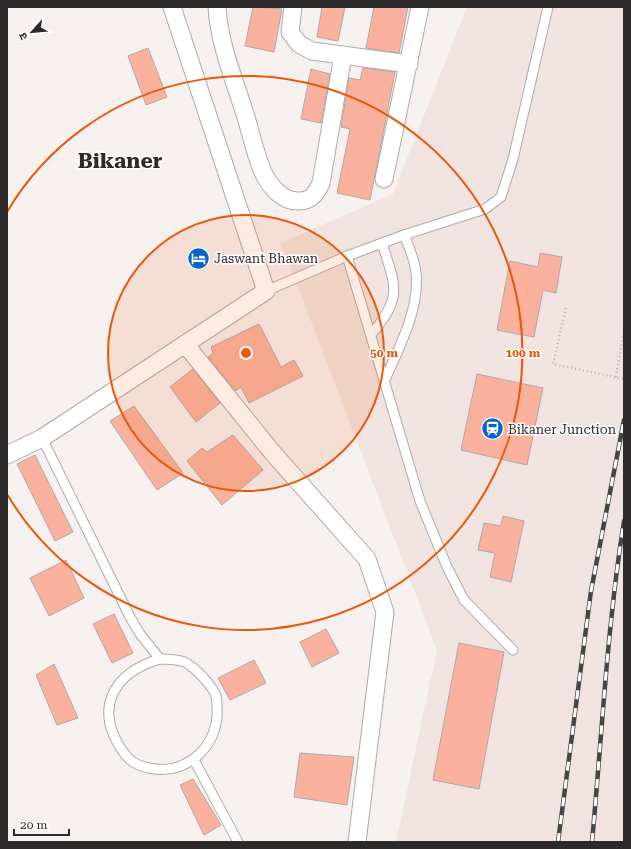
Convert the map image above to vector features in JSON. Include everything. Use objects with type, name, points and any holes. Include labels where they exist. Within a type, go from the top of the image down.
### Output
[{"type":"street","points":[[7,455],[42,438],[266,291],[172,7]]},
{"type":"street","points":[[217,7],[218,20],[224,47],[263,173],[278,194],[291,202],[306,201],[316,194],[321,184],[343,55]]},
{"type":"street","points":[[292,7],[290,32],[299,44],[312,51],[409,64]]},
{"type":"street","points":[[384,179],[420,7]]},
{"type":"street","points":[[185,344],[272,452],[367,559],[385,612],[357,842]]},
{"type":"lane","points":[[266,291],[347,256],[404,235],[485,209],[501,197],[513,159],[548,7]]},
{"type":"lane","points":[[384,382],[405,333],[414,301],[416,273],[404,235]]},
{"type":"lane","points":[[371,335],[385,318],[392,305],[395,288],[382,243]]},
{"type":"lane","points":[[347,256],[420,501],[447,567],[464,600],[513,650]]},
{"type":"lane","points":[[42,438],[130,618],[140,634],[160,659]]},
{"type":"lane","points":[[160,659],[182,661],[198,672],[208,682],[216,697],[218,717],[207,746],[194,760],[163,770],[139,766],[128,758],[115,740],[108,713],[113,692],[133,669],[160,659]]},
{"type":"lane","points":[[194,760],[238,842]]},
{"type":"path","points":[[566,308],[553,364],[624,379]]},
{"type":"path","points":[[616,378],[624,330]]},
{"type":"shaded area","points":[[467,7],[624,7],[624,842],[396,842],[437,650],[281,243],[393,194]]},
{"type":"building","points":[[253,7],[282,9],[274,52],[245,46]]},
{"type":"building","points":[[322,7],[345,7],[338,41],[317,37]]},
{"type":"building","points":[[374,7],[408,7],[399,53],[366,48]]},
{"type":"building","points":[[148,48],[167,97],[146,105],[128,56]]},
{"type":"building","points":[[363,68],[395,72],[370,200],[337,193],[350,129],[341,127],[349,78],[360,80]]},
{"type":"building","points":[[311,69],[330,74],[321,123],[301,119]]},
{"type":"building","points":[[540,253],[562,257],[556,293],[543,290],[534,337],[497,330],[510,261],[538,267]]},
{"type":"building","points":[[259,324],[281,367],[294,360],[303,376],[249,403],[241,387],[236,391],[208,357],[213,353],[211,347]]},
{"type":"building","points":[[193,369],[220,403],[196,422],[170,387]]},
{"type":"building","points":[[477,374],[543,388],[527,465],[461,450]]},
{"type":"building","points":[[134,406],[183,473],[157,490],[110,421]]},
{"type":"building","points":[[233,435],[263,470],[222,505],[187,461],[202,448],[207,452]]},
{"type":"building","points":[[35,455],[73,532],[55,541],[17,464]]},
{"type":"building","points":[[503,516],[524,521],[511,582],[490,577],[495,553],[478,550],[484,523],[501,526]]},
{"type":"building","points":[[66,560],[84,598],[49,616],[30,578]]},
{"type":"building","points":[[114,614],[133,653],[112,663],[93,624]]},
{"type":"building","points":[[326,629],[339,653],[312,667],[300,642]]},
{"type":"building","points":[[459,643],[504,652],[479,789],[433,780]]},
{"type":"building","points":[[254,660],[266,683],[230,700],[218,678]]},
{"type":"building","points":[[54,664],[78,718],[57,725],[36,675]]},
{"type":"building","points":[[300,753],[354,757],[347,805],[294,797]]},
{"type":"building","points":[[193,779],[221,825],[204,835],[180,785]]},
{"type":"railway","points":[[558,842],[591,591],[624,420]]},
{"type":"railway","points":[[592,842],[609,641],[624,521]]},
{"type":"place","name":"Jaswant Bhawan","points":[[199,258]]},
{"type":"place","name":"Bikaner Junction","points":[[492,429]]},
{"type":"district","name":"Bikaner","points":[[120,161]]}]
